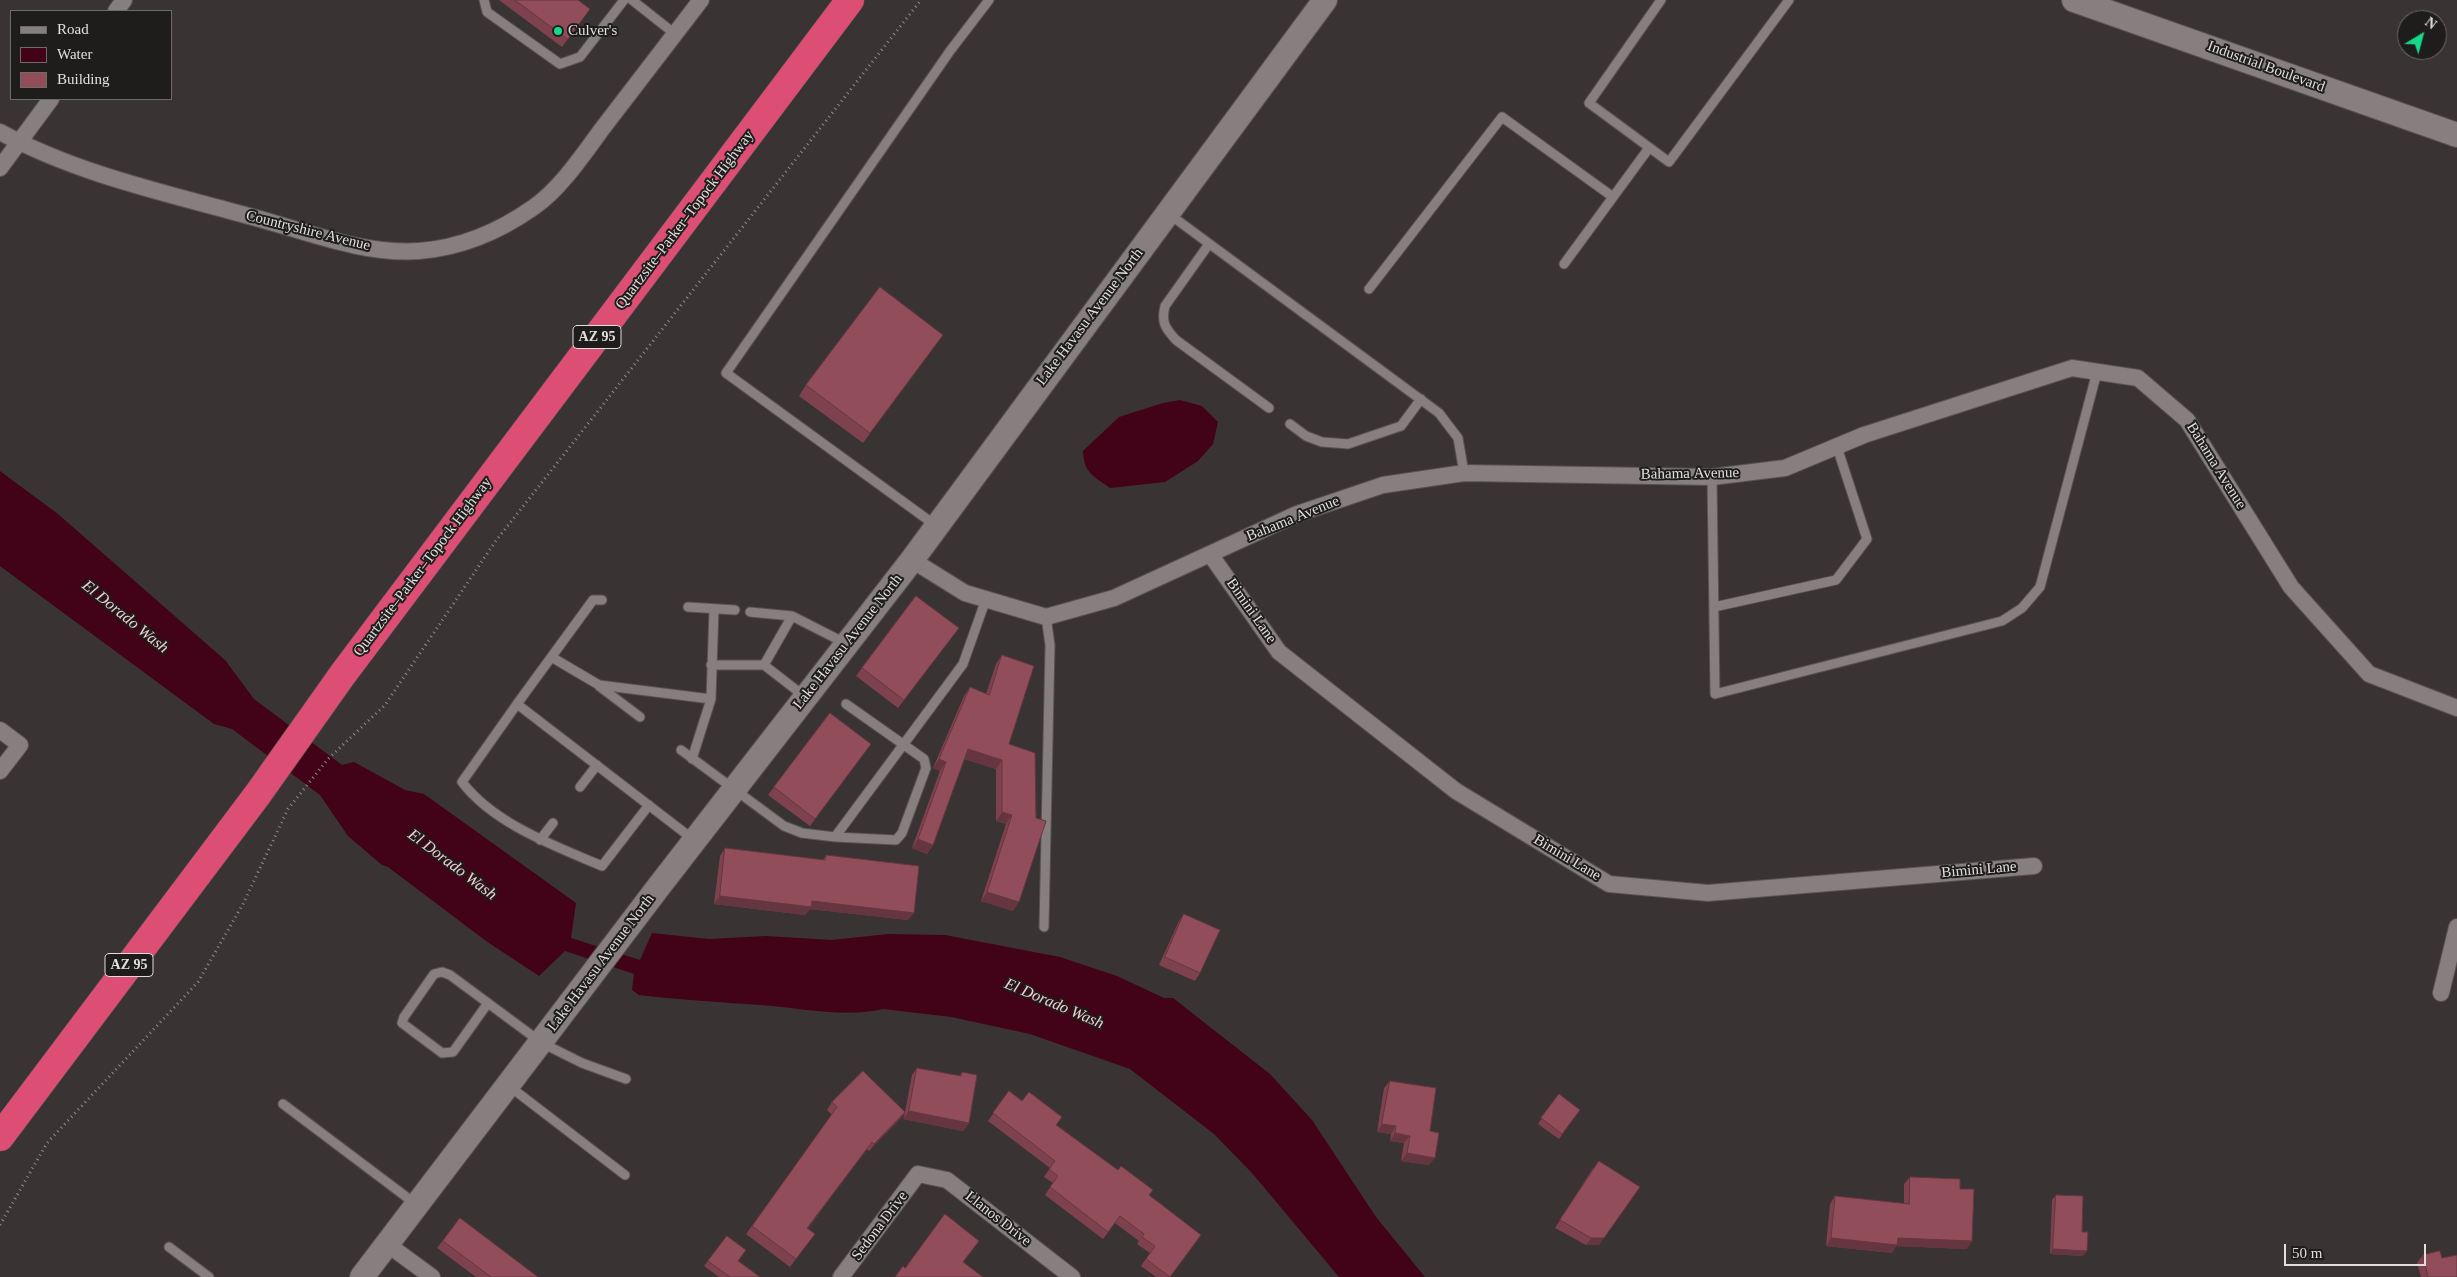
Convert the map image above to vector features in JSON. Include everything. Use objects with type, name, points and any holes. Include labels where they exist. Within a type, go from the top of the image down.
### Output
[{"type":"highway","name":"Quartzsite–Parker–Topock Highway","points":[[0,1137],[258,794],[343,674],[850,0]]},
{"type":"main road","name":"Lake Havasu Avenue North","points":[[362,1277],[694,840],[912,560],[935,526],[1325,0]]},
{"type":"main road","name":"Industrial Boulevard","points":[[2074,0],[2457,135]]},
{"type":"street","name":"Countryshire Avenue","points":[[0,132],[18,142],[112,178],[342,242],[382,250],[418,251],[451,246],[496,231],[536,206],[569,172],[700,0]]},
{"type":"street","points":[[0,168],[49,100]]},
{"type":"street","name":"Bahama Avenue","points":[[1046,617],[1114,598],[1297,514],[1383,485],[1464,473],[1712,477],[1785,468],[1864,436],[2072,368],[2138,378],[2188,420],[2291,587],[2369,674],[2457,708]]},
{"type":"street","name":"Bimini Lane","points":[[1210,554],[1279,652],[1456,791],[1609,884],[1708,894],[2034,866]]},
{"type":"street","points":[[912,560],[965,593],[1046,617]]},
{"type":"street","points":[[0,730],[20,745],[0,770]]},
{"type":"street","points":[[2440,993],[2457,927]]},
{"type":"street","name":"Sedona Drive","points":[[841,1277],[918,1174]]},
{"type":"street","name":"Llanos Drive","points":[[918,1174],[947,1180],[1072,1277]]},
{"type":"street","points":[[387,1244],[432,1277]]},
{"type":"lane","points":[[484,0],[487,12],[560,64],[580,57],[624,0]]},
{"type":"lane","points":[[632,0],[675,34]]},
{"type":"lane","points":[[935,526],[726,373],[950,51],[989,0]]},
{"type":"lane","points":[[1662,0],[1589,103],[1669,162],[1790,0]]},
{"type":"lane","points":[[1369,289],[1502,117],[1613,197]]},
{"type":"lane","points":[[1564,264],[1649,148]]},
{"type":"lane","points":[[1168,212],[1439,412],[1458,438],[1464,473]]},
{"type":"lane","points":[[1209,244],[1165,306],[1162,318],[1165,329],[1176,340],[1269,408]]},
{"type":"lane","points":[[1712,477],[1715,694],[2002,621],[2022,608],[2040,587],[2097,372]]},
{"type":"lane","points":[[1290,424],[1306,436],[1322,442],[1348,444],[1401,426],[1421,399]]},
{"type":"lane","points":[[1714,607],[1836,580],[1867,539],[1837,447]]},
{"type":"lane","points":[[835,837],[963,664],[986,599]]},
{"type":"lane","points":[[602,600],[593,600],[462,782],[473,797],[540,840],[602,866],[649,805]]},
{"type":"lane","points":[[688,607],[735,610]]},
{"type":"lane","points":[[692,759],[711,699],[710,665],[714,609]]},
{"type":"lane","points":[[750,612],[792,616],[847,644]]},
{"type":"lane","points":[[764,665],[792,616]]},
{"type":"lane","points":[[1044,927],[1050,645],[1046,617]]},
{"type":"lane","points":[[553,658],[599,686],[640,718]]},
{"type":"lane","points":[[710,665],[764,665],[805,697]]},
{"type":"lane","points":[[599,686],[711,699]]},
{"type":"lane","points":[[517,704],[694,840]]},
{"type":"lane","points":[[681,750],[733,791],[784,826],[802,833],[835,837],[896,840],[902,833],[926,768],[924,759],[846,704]]},
{"type":"lane","points":[[580,787],[597,765]]},
{"type":"lane","points":[[540,840],[553,823]]},
{"type":"lane","points":[[488,1003],[453,1052],[447,1054],[442,1053],[402,1023],[404,1017],[434,974],[442,972],[450,975],[542,1042],[582,1063],[626,1079]]},
{"type":"lane","points":[[508,1086],[625,1175]]},
{"type":"lane","points":[[283,1104],[417,1206]]},
{"type":"lane","points":[[169,1247],[209,1277]]},
{"type":"path","points":[[0,1225],[47,1143],[198,982],[243,904],[288,809],[328,758],[386,705],[494,542],[921,0]]},
{"type":"water","points":[[1180,400],[1202,406],[1218,422],[1213,444],[1198,461],[1165,482],[1110,488],[1090,473],[1085,464],[1083,451],[1119,417],[1163,403]]},
{"type":"water","name":"El Dorado Wash","points":[[0,471],[58,514],[225,660],[254,699],[342,765],[354,762],[405,790],[424,794],[576,903],[571,938],[640,960],[652,933],[709,939],[766,936],[832,940],[888,934],[945,935],[1060,957],[1117,976],[1164,998],[1173,998],[1270,1074],[1312,1120],[1376,1217],[1425,1277],[1339,1277],[1252,1173],[1214,1134],[1130,1069],[1030,1034],[951,1017],[883,1009],[854,1013],[639,995],[632,990],[634,974],[565,951],[539,976],[486,941],[388,867],[382,865],[348,836],[320,795],[232,729],[214,724],[0,566]]},
{"type":"building","name":"Culver's","points":[[515,0],[578,0],[590,9],[568,39]]},
{"type":"building","points":[[880,287],[943,335],[870,433],[806,385]]},
{"type":"building","points":[[916,596],[959,628],[904,700],[862,668]]},
{"type":"building","points":[[1002,655],[1034,666],[1009,744],[1035,753],[1036,818],[1046,821],[1019,902],[987,892],[1012,815],[1002,812],[1002,760],[968,749],[933,845],[918,839],[946,762],[939,759],[970,687],[989,695]]},
{"type":"building","points":[[830,713],[871,744],[815,819],[774,787]]},
{"type":"building","points":[[725,848],[825,860],[826,855],[919,866],[914,913],[812,901],[811,907],[720,896]]},
{"type":"building","points":[[1184,914],[1220,930],[1200,973],[1165,957]]},
{"type":"building","points":[[917,1068],[961,1076],[962,1072],[977,1075],[969,1123],[909,1111]]},
{"type":"building","points":[[863,1071],[905,1112],[874,1144],[872,1142],[807,1228],[815,1234],[796,1259],[752,1226],[837,1107],[832,1102]]},
{"type":"building","points":[[1390,1081],[1436,1088],[1430,1131],[1439,1133],[1435,1158],[1407,1153],[1410,1136],[1395,1133],[1396,1126],[1382,1124]]},
{"type":"building","points":[[1009,1091],[1022,1101],[1029,1092],[1062,1117],[1056,1125],[1118,1170],[1121,1166],[1153,1190],[1149,1195],[1201,1235],[1170,1277],[1146,1259],[1155,1246],[1142,1237],[1144,1234],[1120,1216],[1108,1232],[1050,1187],[1058,1176],[1049,1169],[1055,1161],[993,1113]]},
{"type":"building","points":[[1559,1094],[1580,1110],[1562,1134],[1541,1118]]},
{"type":"building","points":[[1599,1161],[1640,1187],[1604,1238],[1591,1238],[1560,1220]]},
{"type":"building","points":[[1910,1177],[1960,1179],[1960,1189],[1974,1189],[1972,1241],[1898,1238],[1897,1245],[1831,1238],[1835,1196],[1909,1204]]},
{"type":"building","points":[[2056,1195],[2083,1196],[2082,1232],[2088,1232],[2087,1251],[2053,1249]]},
{"type":"building","points":[[945,1214],[979,1241],[963,1262],[983,1277],[895,1277],[903,1266],[905,1268]]},
{"type":"building","points":[[460,1218],[538,1277],[491,1277],[443,1241]]},
{"type":"building","points":[[727,1236],[746,1250],[738,1261],[760,1277],[730,1277],[708,1261]]},
{"type":"building","points":[[2440,1251],[2442,1258],[2457,1255],[2457,1277],[2428,1277],[2423,1255]]},
{"type":"place","name":"Culver's","points":[[558,31]]}]
